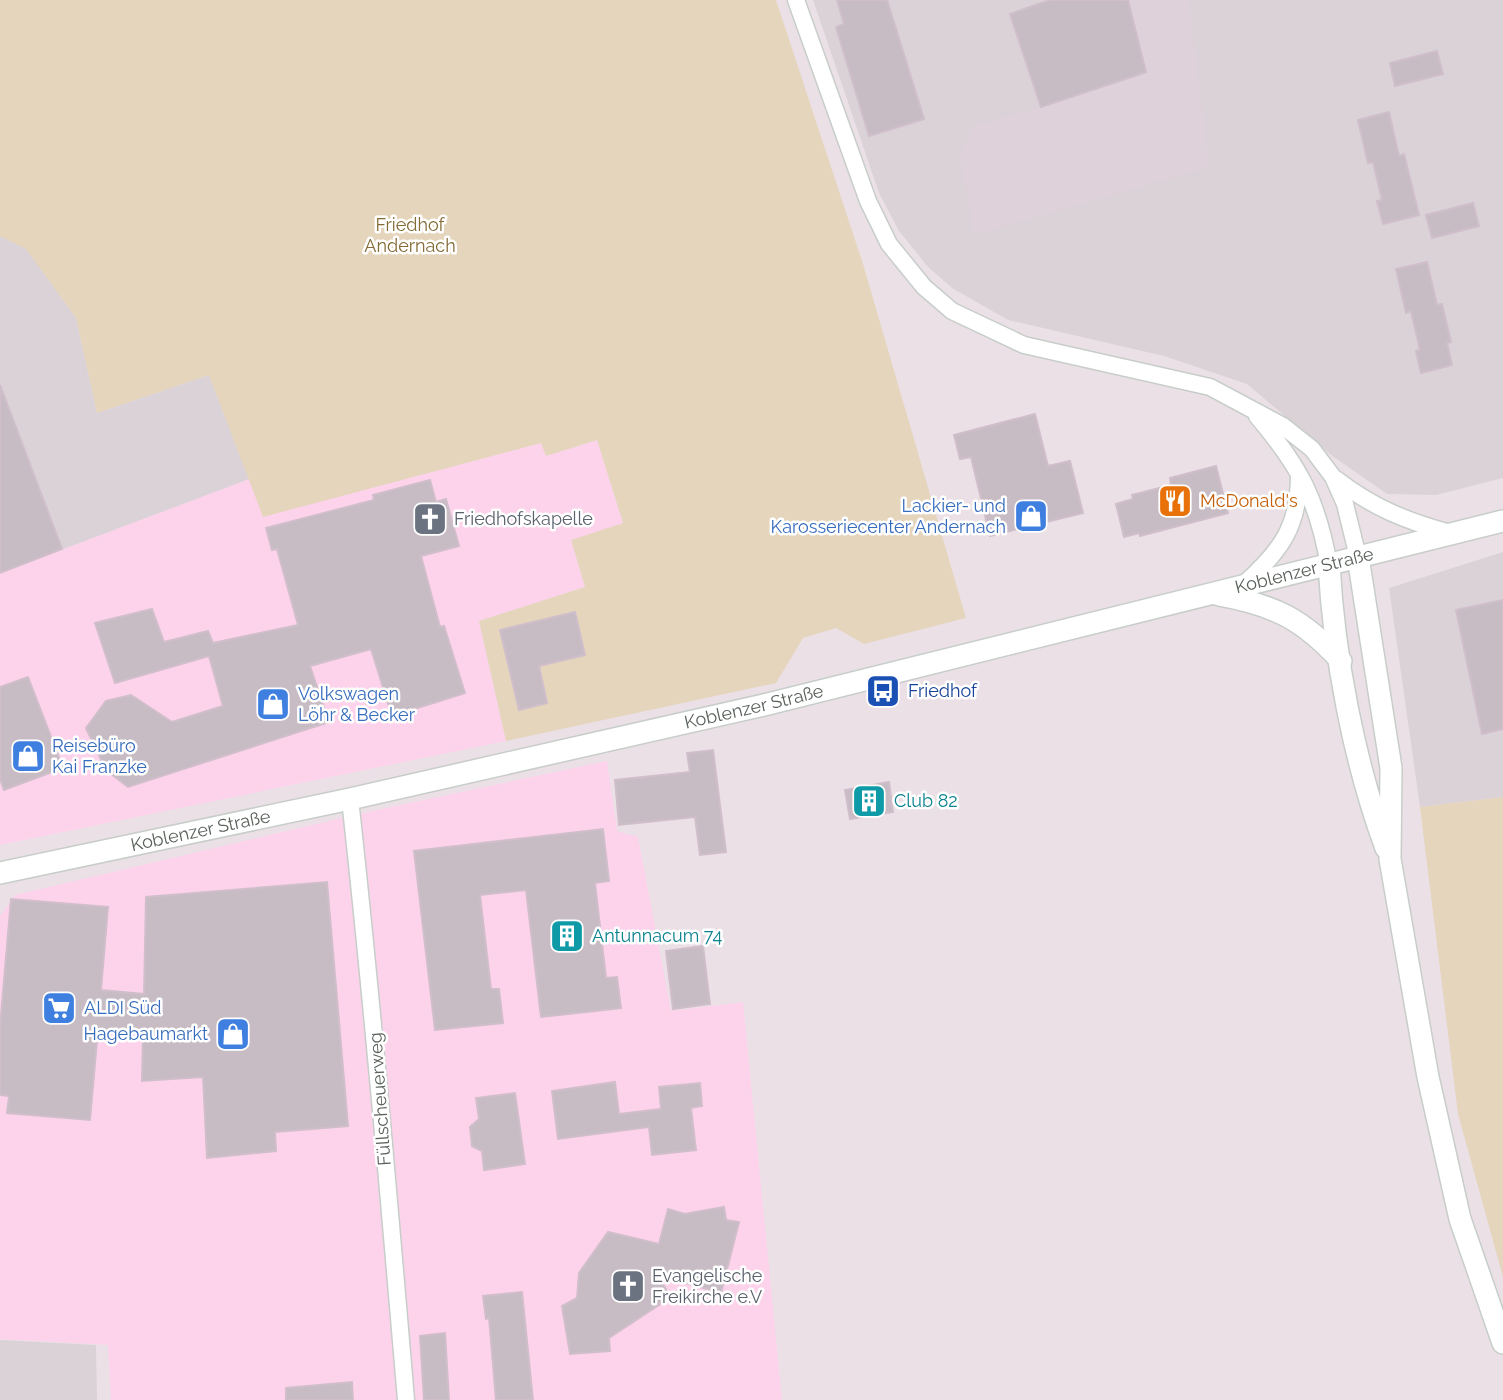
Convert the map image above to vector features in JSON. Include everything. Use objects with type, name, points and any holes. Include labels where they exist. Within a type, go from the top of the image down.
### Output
[{"type":"street","points":[[796,0],[868,201],[893,251],[930,293],[978,325],[1024,345],[1090,362],[1194,382],[1246,404],[1299,437],[1334,477],[1383,511],[1453,533]]},
{"type":"street","points":[[1246,404],[1299,472],[1318,512],[1329,565],[1331,600],[1341,661],[1366,795],[1390,859]]},
{"type":"street","points":[[1241,587],[1286,540],[1296,508],[1299,472]]},
{"type":"street","points":[[1334,477],[1345,505],[1358,557],[1391,768],[1390,859],[1428,1077],[1460,1219],[1503,1343]]},
{"type":"street","name":"Koblenzer Straße","points":[[0,873],[350,799],[815,693],[1503,521]]},
{"type":"street","points":[[1213,594],[1260,604],[1295,619],[1313,631],[1341,661]]},
{"type":"street","name":"Füllscheuerweg","points":[[350,799],[375,1033],[387,1203],[406,1400]]},
{"type":"shaded area","points":[[813,0],[1503,0],[1503,478],[1436,495],[1387,494],[1331,455],[1247,384],[1164,356],[1008,320],[952,288],[928,267],[899,231],[879,193]]},
{"type":"shaded area","points":[[1128,0],[1189,0],[1209,167],[974,235],[960,156],[972,126],[1041,107],[1146,72]]},
{"type":"shaded area","points":[[0,236],[26,248],[76,318],[97,413],[209,375],[249,479],[0,573]]},
{"type":"shaded area","points":[[597,440],[623,523],[585,587],[479,621],[506,741],[0,845],[0,573],[249,479],[263,516],[541,443],[546,456]]},
{"type":"shaded area","points":[[1503,552],[1503,797],[1420,807],[1389,588]]},
{"type":"shaded area","points":[[607,761],[617,831],[638,837],[671,1011],[743,1002],[782,1400],[111,1400],[108,1345],[0,1339],[0,916],[15,895],[363,813]]},
{"type":"shaded area","points":[[0,1340],[96,1345],[97,1400],[0,1400]]},
{"type":"green space","name":"Friedhof Andernach","points":[[0,0],[776,0],[863,264],[966,618],[864,644],[836,628],[803,638],[776,683],[506,741],[479,621],[585,587],[571,540],[623,523],[597,440],[546,456],[541,443],[263,517],[209,375],[97,413],[76,318],[26,249],[0,236]]},
{"type":"green space","points":[[1503,797],[1503,1277],[1458,1114],[1420,807]]},
{"type":"building","points":[[837,0],[887,0],[924,119],[869,136],[836,27],[844,24]]},
{"type":"building","points":[[1050,0],[1128,0],[1146,72],[1041,107],[1010,14]]},
{"type":"building","points":[[1437,51],[1443,74],[1395,86],[1390,63]]},
{"type":"building","points":[[1389,112],[1399,156],[1404,154],[1419,215],[1383,224],[1377,201],[1382,200],[1373,162],[1368,163],[1358,120]]},
{"type":"building","points":[[1473,203],[1479,226],[1432,238],[1426,215]]},
{"type":"building","points":[[1427,262],[1437,305],[1442,304],[1451,342],[1447,343],[1452,365],[1421,373],[1416,351],[1420,350],[1411,311],[1406,313],[1396,269]]},
{"type":"building","points":[[0,385],[62,549],[0,573]]},
{"type":"building","points":[[1035,414],[1048,466],[1070,461],[1083,513],[990,536],[971,457],[960,459],[954,435]]},
{"type":"building","name":"McDonald's","points":[[1216,466],[1228,513],[1140,536],[1139,533],[1124,537],[1116,504],[1133,499],[1132,495],[1171,485],[1170,478]]},
{"type":"building","points":[[430,480],[436,502],[446,499],[459,546],[421,556],[440,627],[444,626],[465,693],[392,716],[371,649],[310,666],[329,722],[128,787],[106,770],[86,728],[106,701],[131,695],[172,722],[223,706],[209,656],[115,683],[95,623],[152,609],[164,642],[208,631],[213,643],[298,625],[277,549],[272,550],[266,528],[374,500],[373,495]]},
{"type":"building","points":[[1503,600],[1503,729],[1482,734],[1456,610]]},
{"type":"building","points":[[575,612],[585,655],[539,666],[547,703],[519,710],[500,630]]},
{"type":"building","points":[[28,677],[63,768],[4,790],[0,779],[0,687]]},
{"type":"building","points":[[713,750],[726,852],[700,855],[695,817],[619,825],[615,780],[690,772],[687,753]]},
{"type":"building","name":"Club 82","points":[[889,782],[893,812],[850,819],[845,790]]},
{"type":"building","name":"Antunnacum 74","points":[[603,829],[609,881],[595,883],[606,978],[617,977],[621,1008],[541,1017],[526,890],[480,895],[491,989],[499,989],[503,1023],[435,1030],[414,851]]},
{"type":"building","points":[[327,882],[348,1126],[275,1132],[276,1151],[207,1158],[203,1077],[142,1081],[143,1032],[98,1029],[90,1120],[7,1113],[9,1096],[0,1095],[0,1027],[11,899],[108,907],[101,990],[144,994],[146,897]]},
{"type":"building","points":[[703,946],[710,1004],[673,1009],[666,951]]},
{"type":"building","points":[[615,1082],[619,1114],[661,1109],[659,1087],[700,1083],[702,1106],[691,1108],[696,1150],[652,1155],[649,1127],[558,1139],[552,1091]]},
{"type":"building","points":[[515,1093],[525,1164],[484,1170],[482,1151],[472,1146],[470,1127],[479,1119],[476,1098]]},
{"type":"building","points":[[724,1207],[726,1220],[739,1222],[721,1293],[657,1275],[671,1297],[609,1338],[610,1351],[570,1354],[562,1306],[577,1298],[579,1273],[608,1232],[659,1244],[668,1209],[685,1214]]},
{"type":"building","points":[[522,1292],[533,1400],[496,1400],[489,1318],[486,1319],[483,1296]]},
{"type":"building","points":[[445,1333],[449,1400],[424,1400],[420,1336]]},
{"type":"building","points":[[352,1382],[353,1400],[286,1400],[286,1388]]},
{"type":"place","name":"McDonald's","points":[[1175,501]]},
{"type":"place","name":"Lackier- und Karosseriecenter Andernach","points":[[1031,516]]},
{"type":"place","name":"Friedhofskapelle","points":[[430,519]]},
{"type":"place","name":"Friedhof","points":[[883,691]]},
{"type":"place","name":"Volkswagen Löhr & Becker","points":[[273,704]]},
{"type":"place","name":"Reisebüro Kai Franzke","points":[[28,756]]},
{"type":"place","name":"Club 82","points":[[869,801]]},
{"type":"place","name":"Antunnacum 74","points":[[567,936]]},
{"type":"place","name":"ALDI Süd","points":[[59,1008]]},
{"type":"place","name":"Hagebaumarkt","points":[[233,1034]]},
{"type":"place","name":"Evangelische Freikirche e.V","points":[[628,1286]]}]
